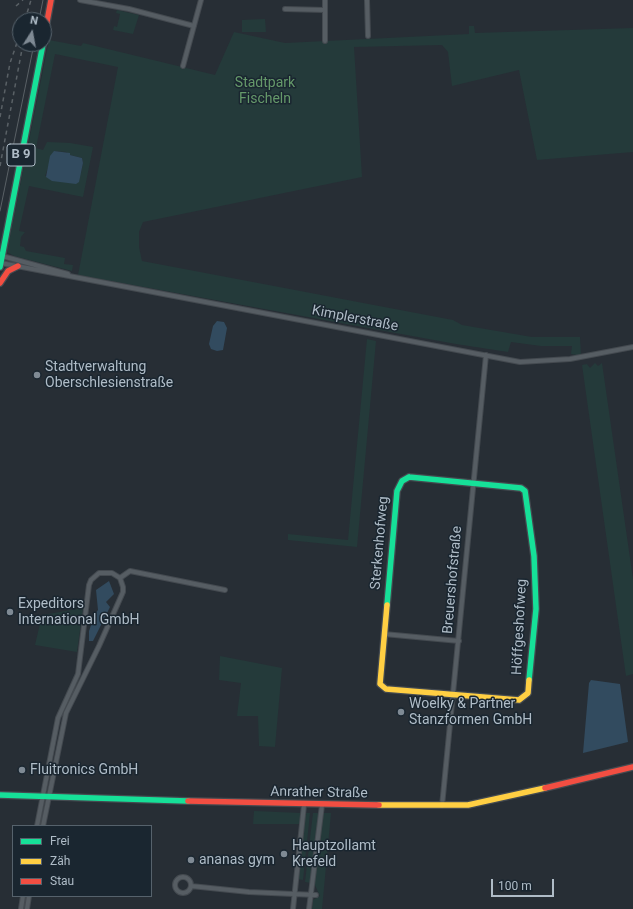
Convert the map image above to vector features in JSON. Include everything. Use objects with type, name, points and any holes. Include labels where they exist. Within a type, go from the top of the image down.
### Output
[{"type":"main road","points":[[49,12],[51,0]]},
{"type":"main road","name":"B 9","points":[[1,262],[41,52]]},
{"type":"main road","points":[[0,283],[8,271],[18,266]]},
{"type":"main road","name":"Sterkenhofweg","points":[[454,695],[386,689],[380,684],[397,491],[402,481],[409,477],[474,484]]},
{"type":"main road","name":"Höffgeshofweg","points":[[454,695],[519,700],[528,693],[536,609],[534,556],[524,491],[521,488],[474,484]]},
{"type":"main road","name":"Anrather Straße","points":[[0,795],[322,806],[468,805],[633,767]]},
{"type":"street","points":[[80,0],[129,9],[194,26]]},
{"type":"street","points":[[183,66],[201,0]]},
{"type":"street","points":[[325,0],[325,41]]},
{"type":"street","points":[[367,0],[368,36]]},
{"type":"street","points":[[285,9],[325,10]]},
{"type":"street","name":"Kimplerstraße","points":[[1,262],[520,362],[551,361],[604,354],[633,347]]},
{"type":"street","name":"Kimplerstraße","points":[[1,262],[57,270],[74,276]]},
{"type":"street","name":"Breuershofstraße","points":[[442,806],[486,355]]},
{"type":"street","points":[[120,578],[130,571],[225,590]]},
{"type":"street","points":[[37,825],[46,797],[64,719],[120,600],[123,587],[120,578],[116,574],[107,572],[98,573],[91,580],[78,674],[58,718],[46,797],[43,825]]},
{"type":"street","points":[[384,634],[459,641]]},
{"type":"street","points":[[58,718],[64,719]]},
{"type":"street","points":[[293,909],[304,805]]},
{"type":"street","points":[[309,909],[322,806]]},
{"type":"street","points":[[185,877],[189,880],[191,886],[188,892],[183,894],[177,892],[174,885],[178,878],[185,877]]},
{"type":"street","points":[[191,886],[249,892],[316,895]]},
{"type":"street","points":[[21,909],[23,897]]},
{"type":"street","points":[[27,909],[29,897]]},
{"type":"green space","points":[[117,10],[139,15],[133,34],[113,30],[114,26],[117,27],[120,14],[116,13]]},
{"type":"green space","points":[[265,19],[266,32],[242,32],[242,20]]},
{"type":"green space","name":"Stadtpark Fischeln","points":[[469,26],[474,26],[475,33],[633,28],[633,152],[537,160],[519,70],[452,86],[448,52],[442,45],[354,47],[362,177],[143,222],[139,232],[139,247],[142,261],[453,320],[462,325],[532,337],[580,337],[581,356],[571,354],[572,346],[541,346],[511,342],[508,352],[456,344],[78,275],[118,67],[55,54],[36,148],[43,150],[47,142],[70,143],[93,147],[83,197],[29,186],[19,231],[25,232],[21,237],[20,246],[24,247],[26,251],[65,258],[64,264],[73,265],[72,271],[14,256],[7,252],[47,52],[52,52],[52,41],[81,46],[83,43],[215,75],[234,32],[285,43],[469,34]],"holes":[[[54,151],[66,152],[70,155],[82,158],[83,163],[81,173],[45,176]]]},
{"type":"green space","points":[[367,339],[376,341],[357,547],[288,540],[288,534],[348,540]]},
{"type":"green space","points":[[595,363],[598,366],[602,363],[633,579],[633,674],[626,676],[582,365],[587,364],[590,368]]},
{"type":"green space","points":[[83,608],[77,652],[35,645],[42,615]]},
{"type":"green space","points":[[220,656],[282,668],[275,747],[259,746],[258,716],[237,716],[241,683],[219,680]]},
{"type":"green space","points":[[254,811],[300,813],[300,824],[253,824]]},
{"type":"green space","points":[[305,813],[310,813],[303,880],[297,879]]},
{"type":"green space","points":[[313,813],[319,813],[311,883],[305,882]]},
{"type":"green space","points":[[323,813],[331,813],[322,909],[312,909],[313,900],[320,896],[314,883]]},
{"type":"water","points":[[54,151],[70,153],[70,155],[82,158],[83,163],[79,182],[76,184],[52,181],[46,177],[50,156]]},
{"type":"water","points":[[217,321],[224,322],[227,328],[223,350],[217,351],[211,349],[209,344],[213,326]]},
{"type":"water","points":[[109,581],[114,594],[106,602],[110,607],[93,641],[89,641],[89,631],[98,610],[96,590]]},
{"type":"water","points":[[591,680],[620,684],[628,742],[583,753],[589,683]]},
{"type":"tram line","points":[[41,12],[43,0]]},
{"type":"tram line","points":[[0,211],[32,52]]},
{"type":"railway","points":[[16,6],[23,0]]},
{"type":"railway","points":[[27,12],[31,0]]},
{"type":"railway","points":[[0,117],[10,63],[14,52]]},
{"type":"railway","points":[[0,166],[21,52]]},
{"type":"traffic: fast","points":[[0,267],[41,52]]},
{"type":"traffic: fast","points":[[409,477],[521,488],[525,491],[534,556],[536,609],[529,680]]},
{"type":"traffic: fast","points":[[387,605],[397,491],[402,481],[409,477]]},
{"type":"traffic: fast","points":[[0,795],[188,801]]},
{"type":"traffic: slow","points":[[387,605],[380,684],[386,689],[519,700],[528,693],[529,680]]},
{"type":"traffic: slow","points":[[379,805],[468,805],[545,788]]},
{"type":"traffic: jam","points":[[49,12],[51,0]]},
{"type":"traffic: jam","points":[[0,283],[8,271],[18,266]]},
{"type":"traffic: jam","points":[[545,788],[633,767]]},
{"type":"traffic: jam","points":[[188,801],[379,805]]},
{"type":"place","name":"Stadtverwaltung Oberschlesienstraße","points":[[37,375]]},
{"type":"place","name":"Expeditors International GmbH","points":[[10,612]]},
{"type":"place","name":"Woelky & Partner Stanzformen GmbH","points":[[401,712]]},
{"type":"place","name":"Fluitronics GmbH","points":[[22,770]]},
{"type":"place","name":"Hauptzollamt Krefeld","points":[[284,854]]},
{"type":"place","name":"ananas gym","points":[[191,860]]}]
